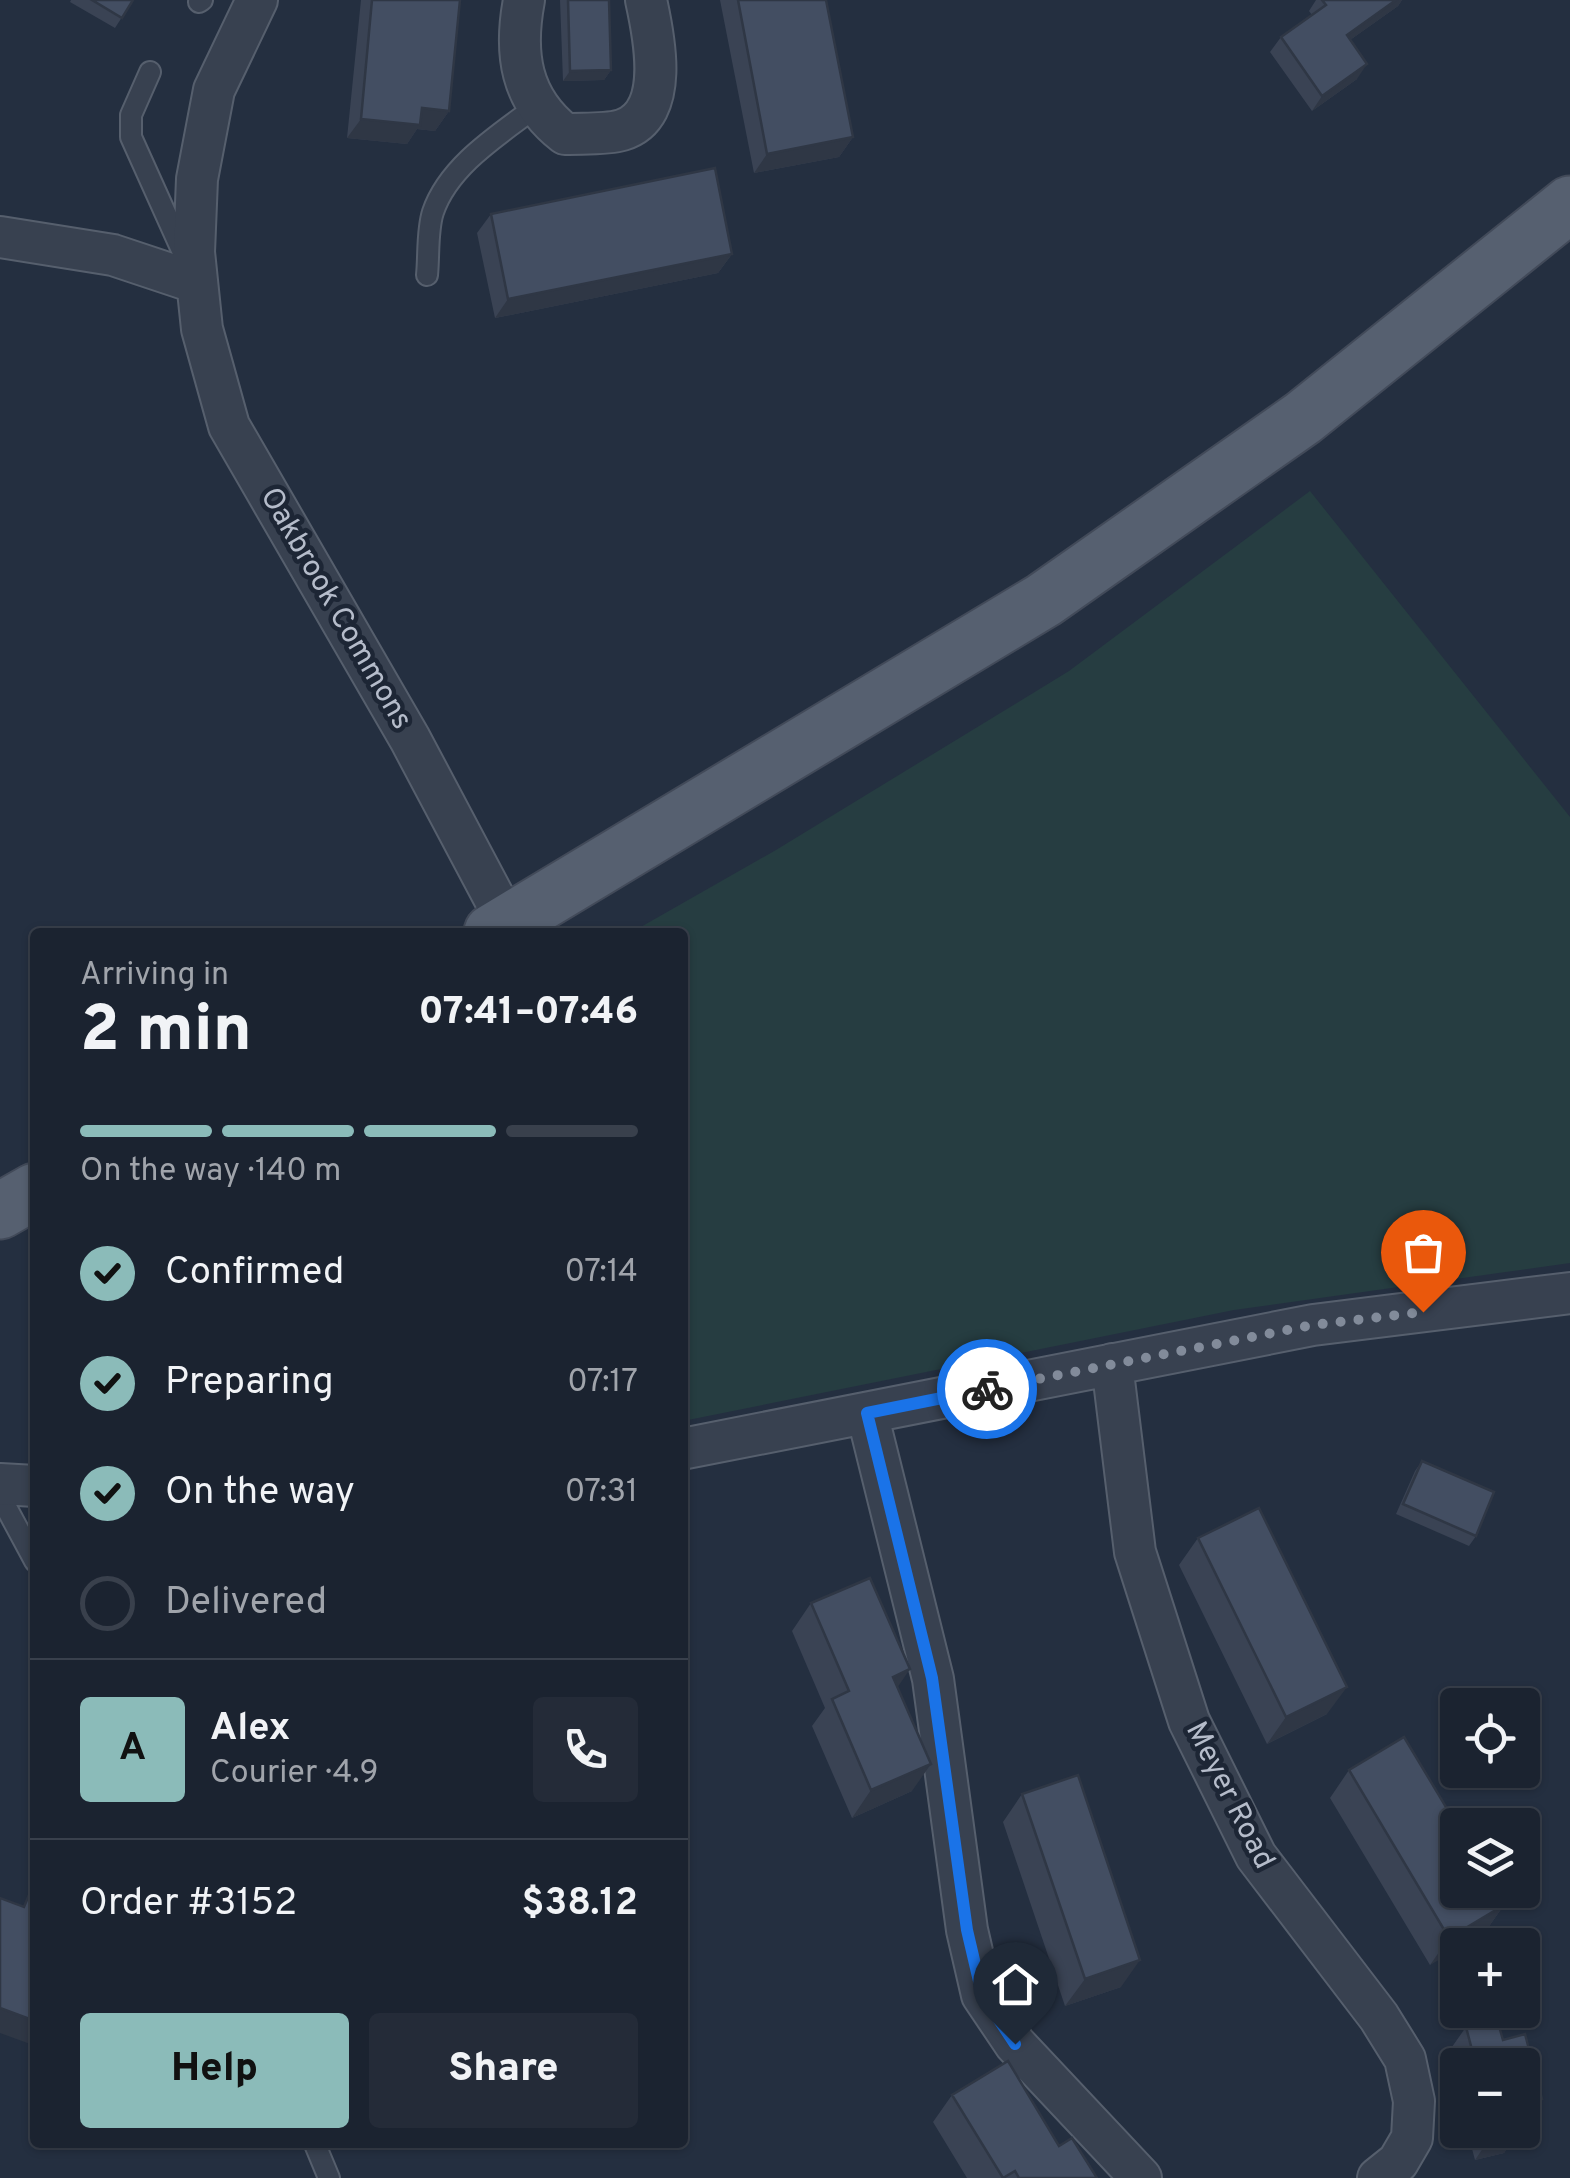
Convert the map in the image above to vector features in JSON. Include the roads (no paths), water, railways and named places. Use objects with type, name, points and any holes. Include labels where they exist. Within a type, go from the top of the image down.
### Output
[{"type":"main road","points":[[500,928],[1044,600],[1303,418],[1570,204]]},
{"type":"street","name":"Oakbrook Commons","points":[[257,0],[214,90],[197,179],[194,252],[202,329],[229,426],[410,739],[500,928]]},
{"type":"street","points":[[524,0],[516,39],[542,116],[566,134],[623,130],[644,116],[655,87],[652,28],[646,0]]},
{"type":"street","points":[[0,236],[112,255],[198,283]]},
{"type":"street","points":[[688,1449],[1313,1325],[1570,1293]]},
{"type":"street","name":"Meyer Road","points":[[1112,1364],[1135,1552],[1189,1721],[1256,1856],[1379,2016],[1406,2060],[1414,2101],[1412,2138],[1398,2162],[1378,2178]]},
{"type":"street","points":[[867,1413],[932,1678],[967,1930],[982,1994],[1015,2044],[1141,2178]]},
{"type":"street","points":[[0,1484],[30,1486]]},
{"type":"lane","points":[[150,72],[131,115],[131,137],[198,283]]},
{"type":"lane","points":[[427,276],[432,213],[453,178],[484,146],[537,106]]},
{"type":"lane","points":[[0,1496],[30,1552]]},
{"type":"lane","points":[[316,2148],[329,2178]]}]
